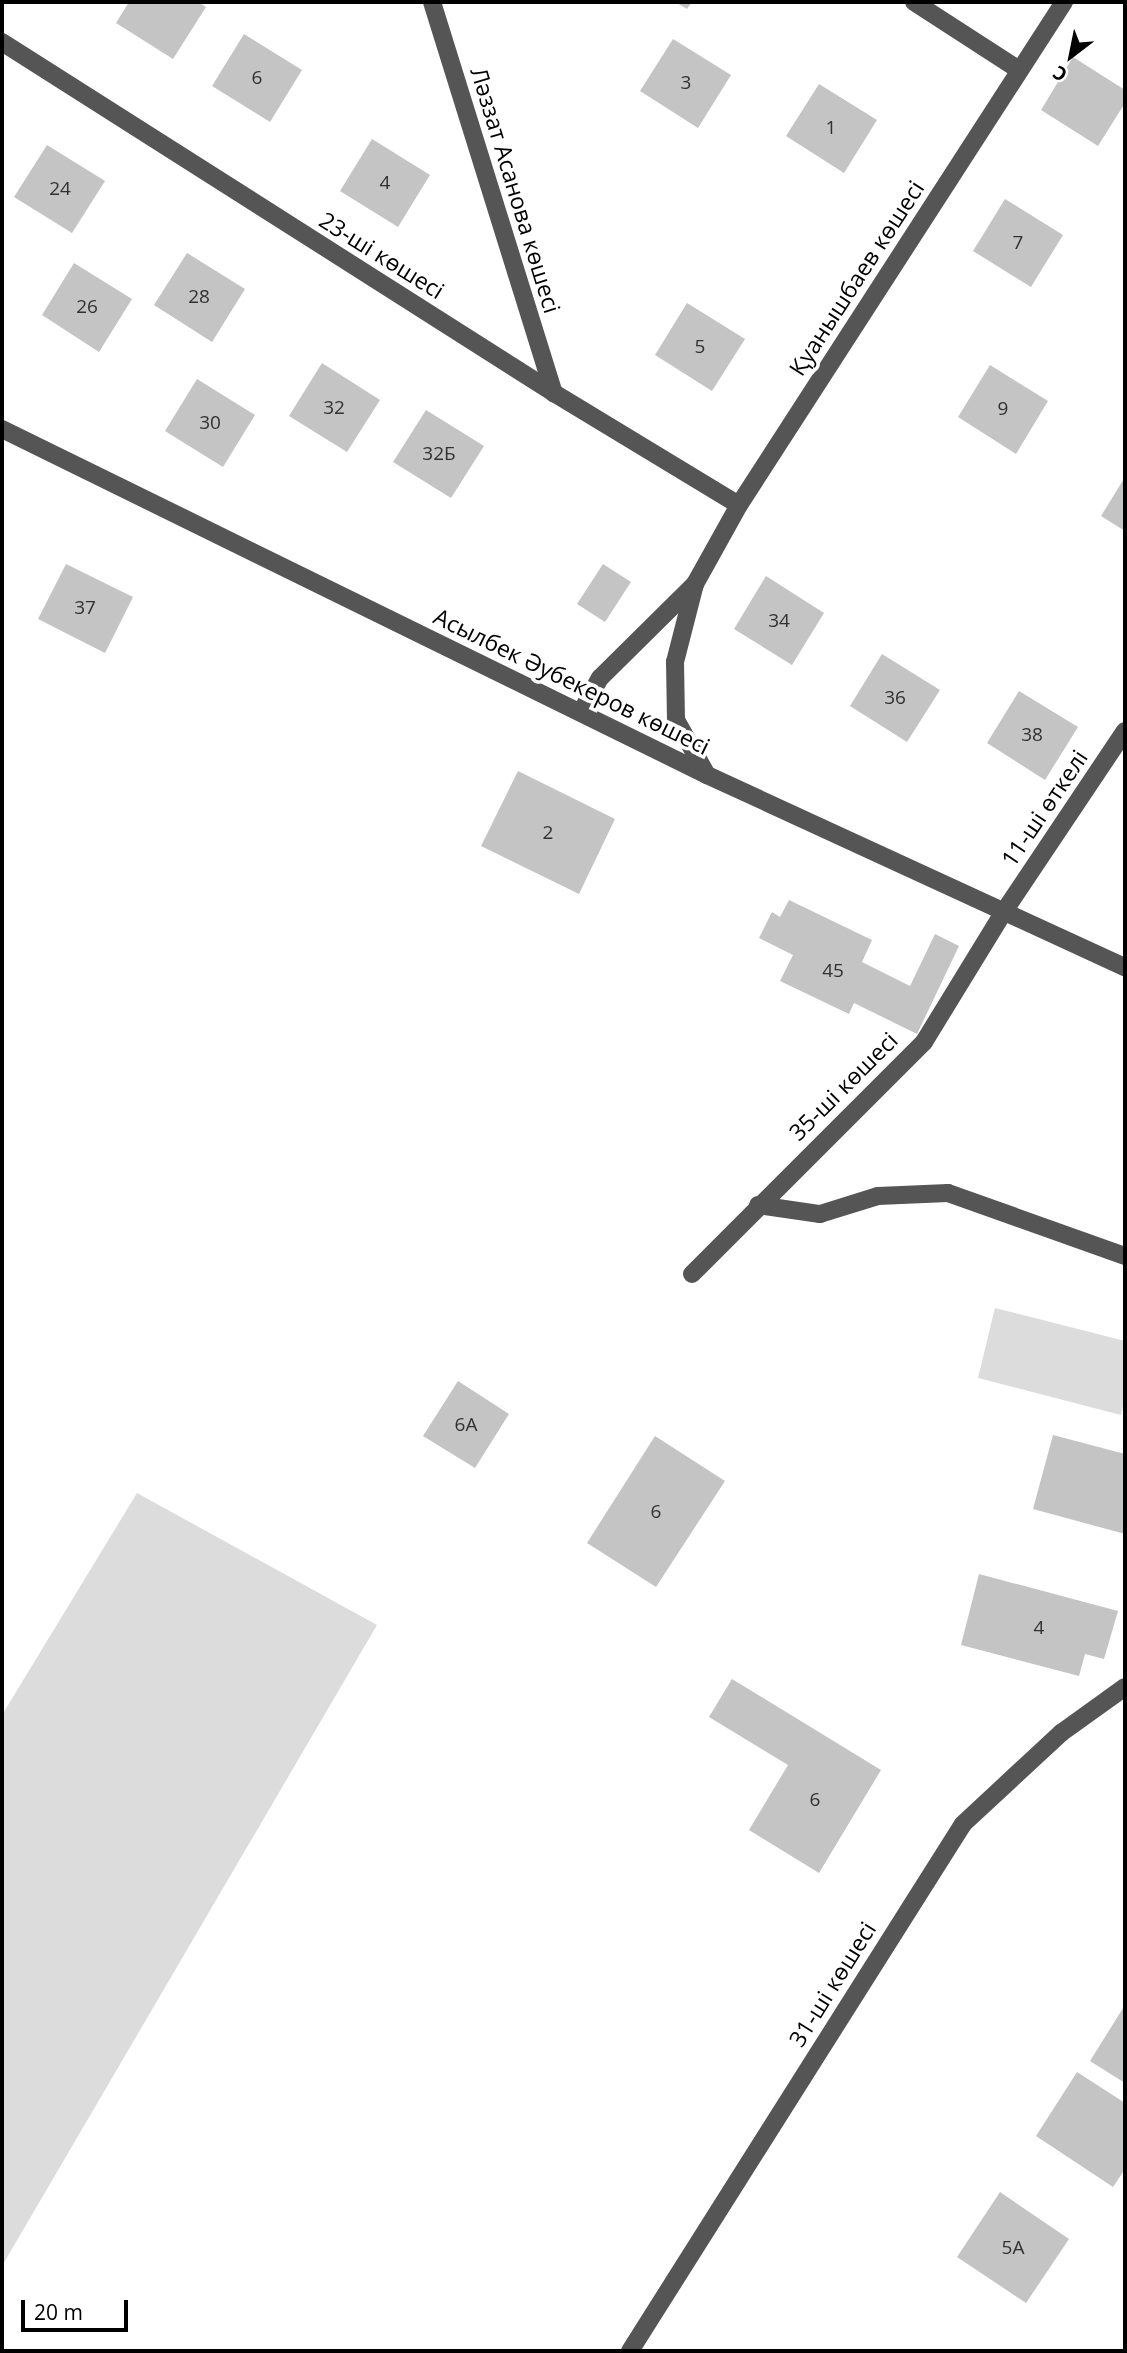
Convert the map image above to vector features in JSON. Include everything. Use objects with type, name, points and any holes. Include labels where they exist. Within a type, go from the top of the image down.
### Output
[{"type":"street","name":"Ләззат Асанова көшесі","points":[[432,2],[554,393]]},
{"type":"street","points":[[914,2],[1019,70]]},
{"type":"street","name":"Қуанышбаев көшесі","points":[[707,775],[676,720],[675,662],[695,584],[739,505],[1064,2]]},
{"type":"street","name":"23-ші көшесі","points":[[2,42],[554,393],[739,505]]},
{"type":"street","name":"Асылбек Әубекеров көшесі","points":[[2,429],[707,775],[1125,967]]},
{"type":"street","name":"Қуанышбаев көшесі","points":[[581,712],[600,678],[695,584]]},
{"type":"street","name":"11-ші өткелі","points":[[1003,913],[1125,731]]},
{"type":"street","name":"35-ші көшесі","points":[[692,1274],[924,1042],[1003,913]]},
{"type":"street","points":[[758,1206],[820,1214],[878,1196],[948,1193],[1125,1256]]},
{"type":"street","name":"31-ші көшесі","points":[[630,2351],[963,1824],[1061,1733],[1125,1687]]},
{"type":"shaded area","points":[[995,1308],[1125,1341],[1125,1396],[1121,1415],[978,1378]]},
{"type":"shaded area","points":[[137,1493],[377,1625],[2,2266],[2,1715]]},
{"type":"building","points":[[129,2],[198,2],[206,7],[173,59],[116,23]]},
{"type":"building","points":[[675,2],[692,2],[687,9]]},
{"type":"building","points":[[244,34],[302,70],[270,122],[212,86]]},
{"type":"building","points":[[673,39],[731,75],[698,128],[640,91]]},
{"type":"building","points":[[1073,57],[1125,90],[1125,103],[1098,146],[1041,110]]},
{"type":"building","points":[[819,84],[877,120],[844,173],[786,136]]},
{"type":"building","points":[[372,139],[430,175],[398,227],[340,191]]},
{"type":"building","points":[[47,145],[105,181],[72,233],[14,197]]},
{"type":"building","points":[[1005,199],[1063,235],[1031,287],[973,251]]},
{"type":"building","points":[[187,253],[245,289],[212,342],[154,305]]},
{"type":"building","points":[[74,263],[132,299],[99,352],[42,315]]},
{"type":"building","points":[[687,303],[745,339],[712,391],[655,355]]},
{"type":"building","points":[[322,363],[380,400],[347,452],[289,416]]},
{"type":"building","points":[[990,365],[1048,401],[1016,454],[958,417]]},
{"type":"building","points":[[197,379],[255,415],[223,467],[165,431]]},
{"type":"building","points":[[426,410],[484,446],[451,498],[393,462]]},
{"type":"building","points":[[1125,477],[1125,531],[1101,516]]},
{"type":"building","points":[[66,564],[133,597],[105,653],[38,619]]},
{"type":"building","points":[[603,564],[631,582],[605,622],[577,604]]},
{"type":"building","points":[[766,576],[824,613],[792,665],[734,629]]},
{"type":"building","points":[[882,654],[940,690],[907,742],[850,706]]},
{"type":"building","points":[[1019,691],[1078,727],[1045,780],[987,743]]},
{"type":"building","points":[[518,771],[615,819],[579,894],[481,846]]},
{"type":"building","points":[[789,900],[872,940],[862,962],[910,986],[935,934],[959,946],[917,1034],[854,1003],[849,1014],[780,981],[793,955],[759,938],[772,912],[780,917]]},
{"type":"building","points":[[458,1381],[509,1414],[475,1468],[423,1436]]},
{"type":"building","points":[[1053,1435],[1125,1454],[1125,1534],[1033,1509]]},
{"type":"building","points":[[655,1436],[725,1481],[656,1587],[587,1543]]},
{"type":"building","points":[[979,1574],[1118,1611],[1104,1659],[1085,1654],[1079,1676],[961,1645]]},
{"type":"building","points":[[732,1679],[881,1770],[819,1873],[749,1830],[788,1765],[709,1717]]},
{"type":"building","points":[[1125,2005],[1125,2083],[1090,2061]]},
{"type":"building","points":[[1077,2072],[1125,2103],[1125,2169],[1113,2187],[1036,2136]]},
{"type":"building","points":[[1000,2192],[1069,2239],[1026,2303],[957,2257]]}]
